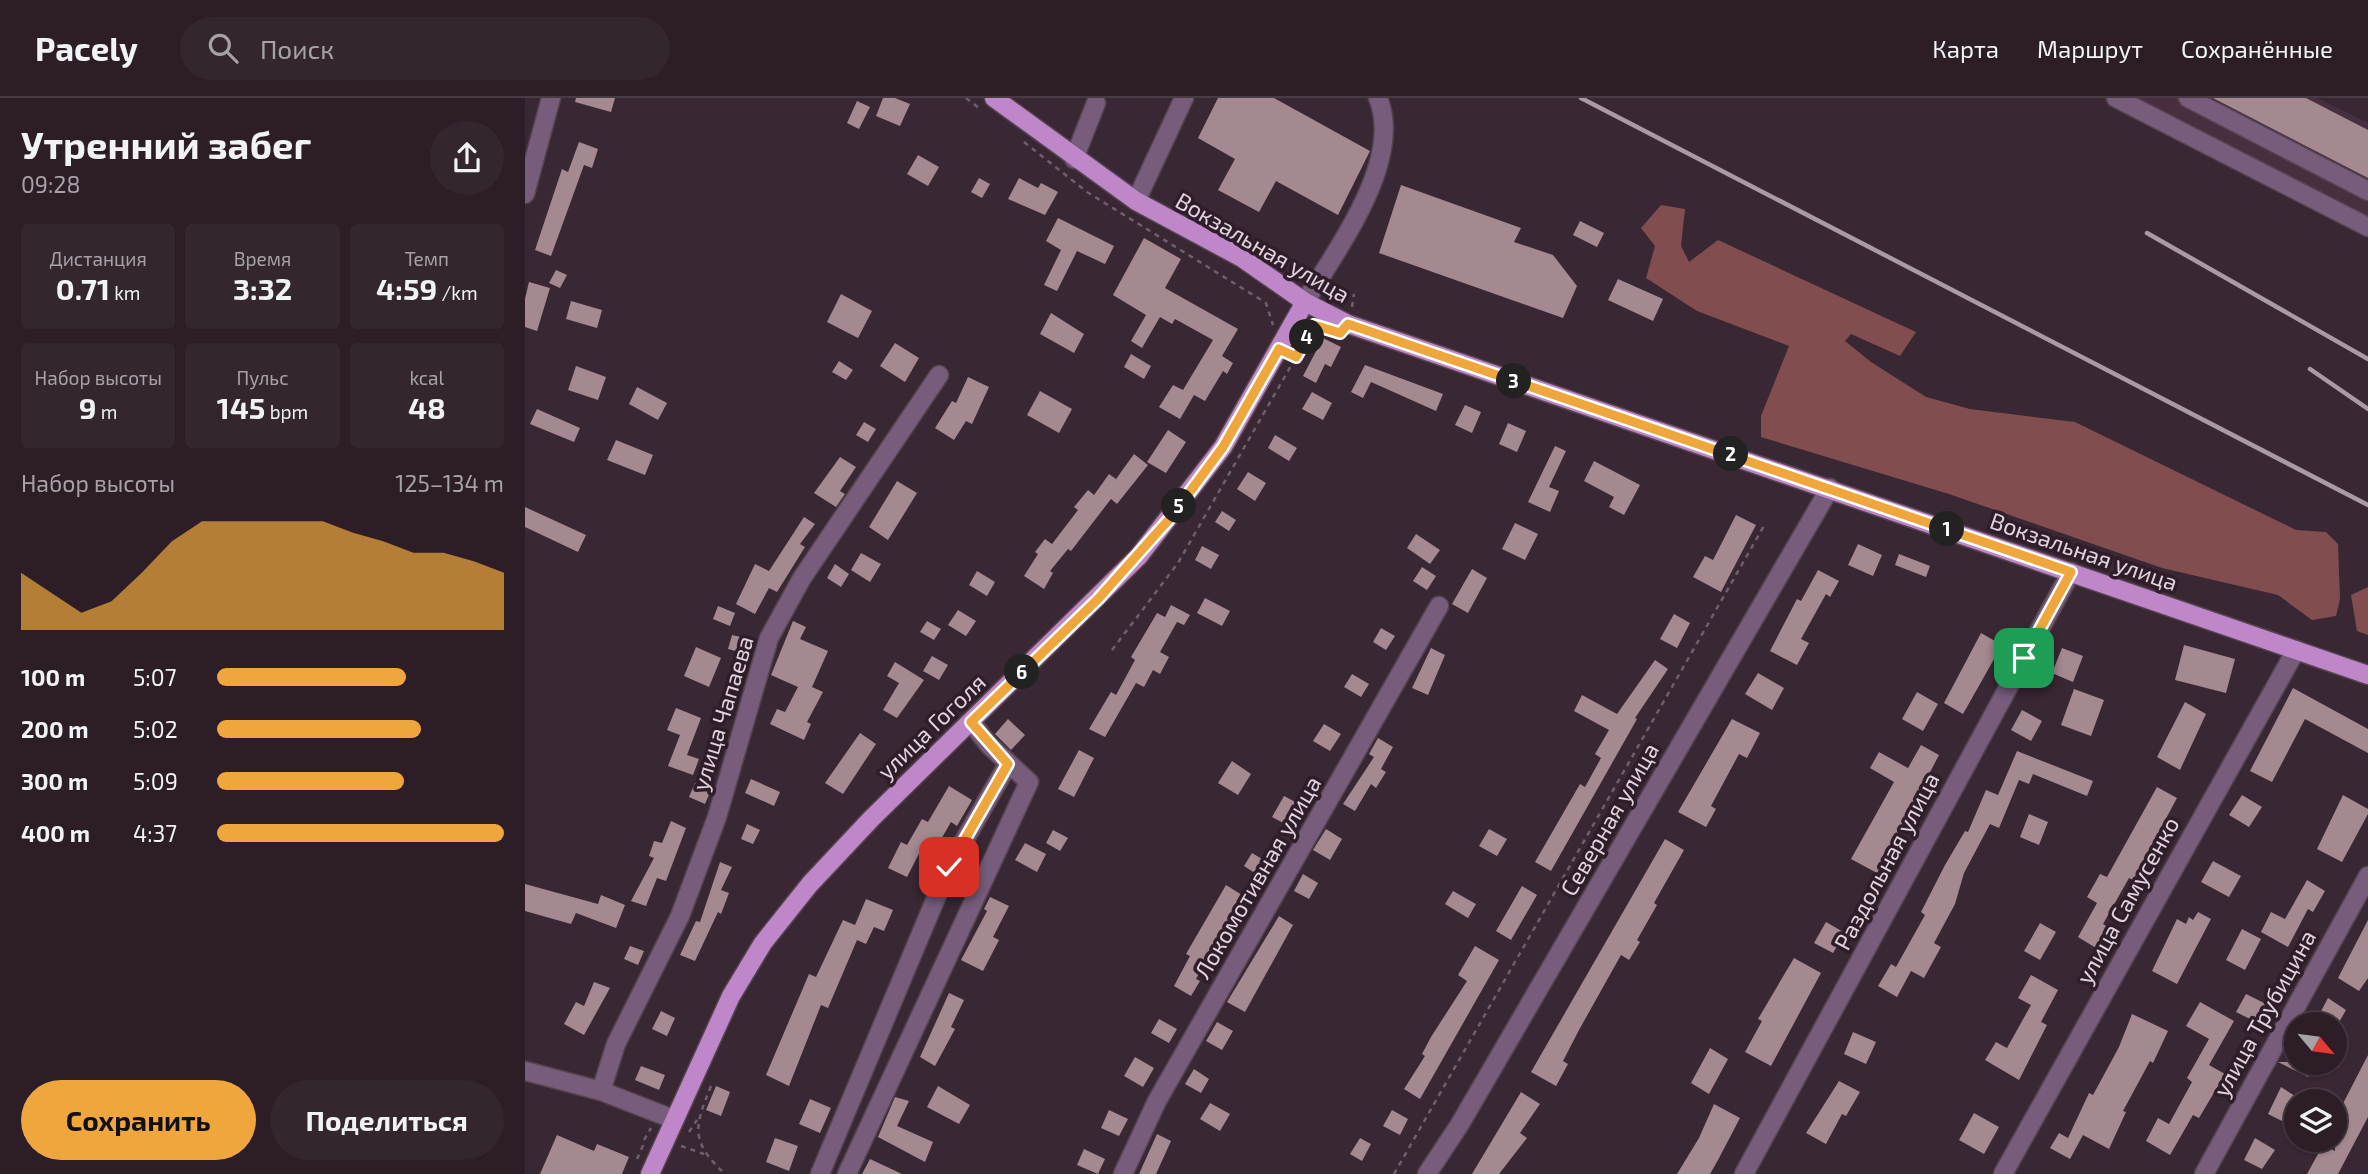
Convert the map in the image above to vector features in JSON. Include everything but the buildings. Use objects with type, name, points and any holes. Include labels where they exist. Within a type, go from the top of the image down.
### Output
[{"type":"main road","name":"Вокзальная улица","points":[[989,105],[1136,201],[1242,258],[1305,302],[1348,324],[2368,675]]},
{"type":"main road","name":"улица Гоголя","points":[[650,1174],[665,1116],[763,943],[818,875],[1098,599],[1172,516],[1223,447],[1305,302]]},
{"type":"street","points":[[525,194],[551,98]]},
{"type":"street","points":[[1136,201],[1184,98]]},
{"type":"street","points":[[1305,302],[1375,180],[1384,137],[1378,98]]},
{"type":"street","points":[[2116,98],[2368,227]]},
{"type":"street","points":[[2188,98],[2368,191]]},
{"type":"street","points":[[1074,159],[1096,103]]},
{"type":"street","name":"улица Чапаева","points":[[601,1091],[616,1044],[680,916],[717,817],[769,638],[802,578],[939,375]]},
{"type":"street","name":"Северная улица","points":[[1427,1174],[1460,1124],[1830,488]]},
{"type":"street","name":"Раздольная улица","points":[[1744,1174],[2071,572]]},
{"type":"street","name":"Локомотивная улица","points":[[1123,1174],[1157,1101],[1439,606]]},
{"type":"street","name":"улица Самусенко","points":[[2003,1174],[2296,650]]},
{"type":"street","points":[[847,1174],[1029,782],[1008,764],[971,722]]},
{"type":"street","points":[[820,1174],[949,867],[1008,764]]},
{"type":"street","name":"улица Трубицина","points":[[2204,1174],[2368,876]]},
{"type":"street","points":[[525,1071],[601,1091],[665,1116]]},
{"type":"path","points":[[966,98],[989,105]]},
{"type":"path","points":[[1024,142],[1087,192],[1266,303],[1272,313],[1273,327],[1268,342],[1296,357]]},
{"type":"path","points":[[1348,324],[1355,294]]},
{"type":"path","points":[[1112,649],[1178,563],[1314,325],[1320,325]]},
{"type":"path","points":[[1394,1174],[1765,524]]},
{"type":"path","points":[[711,1086],[697,1120],[704,1154],[725,1174]]},
{"type":"path","points":[[644,1140],[665,1116]]},
{"type":"shaded area","points":[[2135,98],[2317,98],[2368,123],[2368,216]]},
{"type":"shaded area","points":[[1661,205],[1685,209],[1681,246],[1689,262],[1718,240],[1916,332],[1900,356],[1851,334],[1845,341],[1871,362],[1926,397],[1970,409],[2075,422],[2296,530],[2326,532],[2338,544],[2340,599],[2336,616],[2312,620],[2278,595],[2162,568],[1949,494],[1761,437],[1761,416],[1789,346],[1697,311],[1646,278],[1655,246],[1641,228]]},
{"type":"shaded area","points":[[2368,587],[2368,635],[2357,631],[2351,595]]},
{"type":"railway","points":[[1581,98],[2368,505]]},
{"type":"railway","points":[[2147,233],[2368,359]]},
{"type":"railway","points":[[2310,369],[2368,409]]},
{"type":"route","points":[[949,867],[1008,764],[989,746],[971,722],[1139,556],[1223,447],[1279,349],[1296,357],[1314,325],[1340,333],[1348,324],[2071,572],[2024,658]]}]
